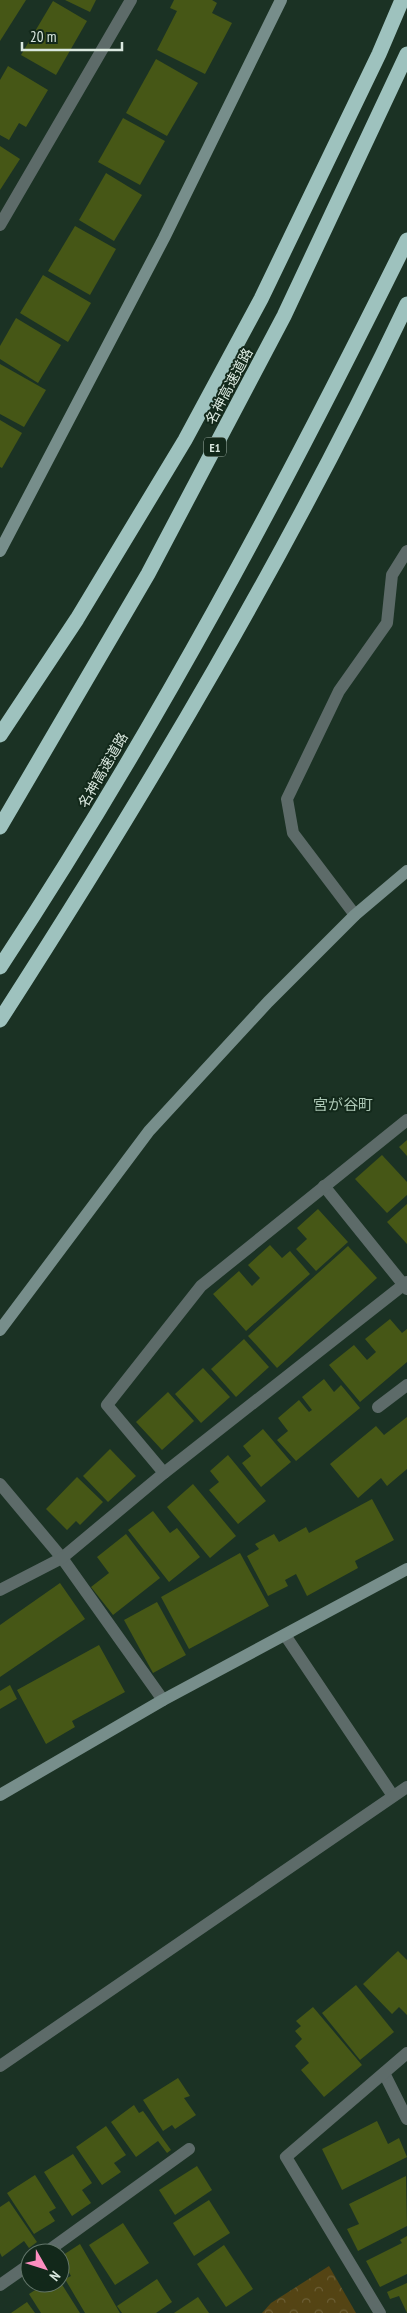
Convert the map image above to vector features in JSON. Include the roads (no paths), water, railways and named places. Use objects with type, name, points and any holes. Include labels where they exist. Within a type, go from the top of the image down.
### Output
[{"type":"highway","points":[[0,735],[77,620],[185,440],[262,299],[379,54],[402,0]]},
{"type":"highway","name":"名神高速道路","points":[[0,827],[166,540],[284,316],[407,54]]},
{"type":"highway","name":"名神高速道路","points":[[0,967],[61,874],[211,619],[344,368],[407,240]]},
{"type":"highway","points":[[0,1020],[86,886],[236,634],[369,384],[407,304]]},
{"type":"street","points":[[0,225],[131,0]]},
{"type":"street","points":[[0,551],[164,238],[280,0]]},
{"type":"street","points":[[355,915],[293,833],[287,799],[339,691],[387,623],[392,575],[407,551]]},
{"type":"street","points":[[0,1330],[149,1131],[268,1002],[355,915],[407,871]]},
{"type":"street","points":[[164,1473],[107,1404],[202,1286],[407,1120]]},
{"type":"street","points":[[0,1590],[62,1558],[164,1473],[406,1285],[324,1186]]},
{"type":"street","points":[[378,1407],[407,1385]]},
{"type":"street","points":[[0,1484],[62,1558],[163,1700]]},
{"type":"street","points":[[0,1795],[163,1700],[407,1569]]},
{"type":"street","points":[[285,1635],[393,1796]]},
{"type":"street","points":[[0,2066],[407,1787]]},
{"type":"street","points":[[380,2313],[286,2157],[407,2053]]},
{"type":"street","points":[[384,2074],[407,2119]]},
{"type":"street","points":[[59,2243],[189,2150]]},
{"type":"street","points":[[0,2285],[20,2271]]},
{"type":"district","name":"宮が谷町","points":[[343,1104]]}]
